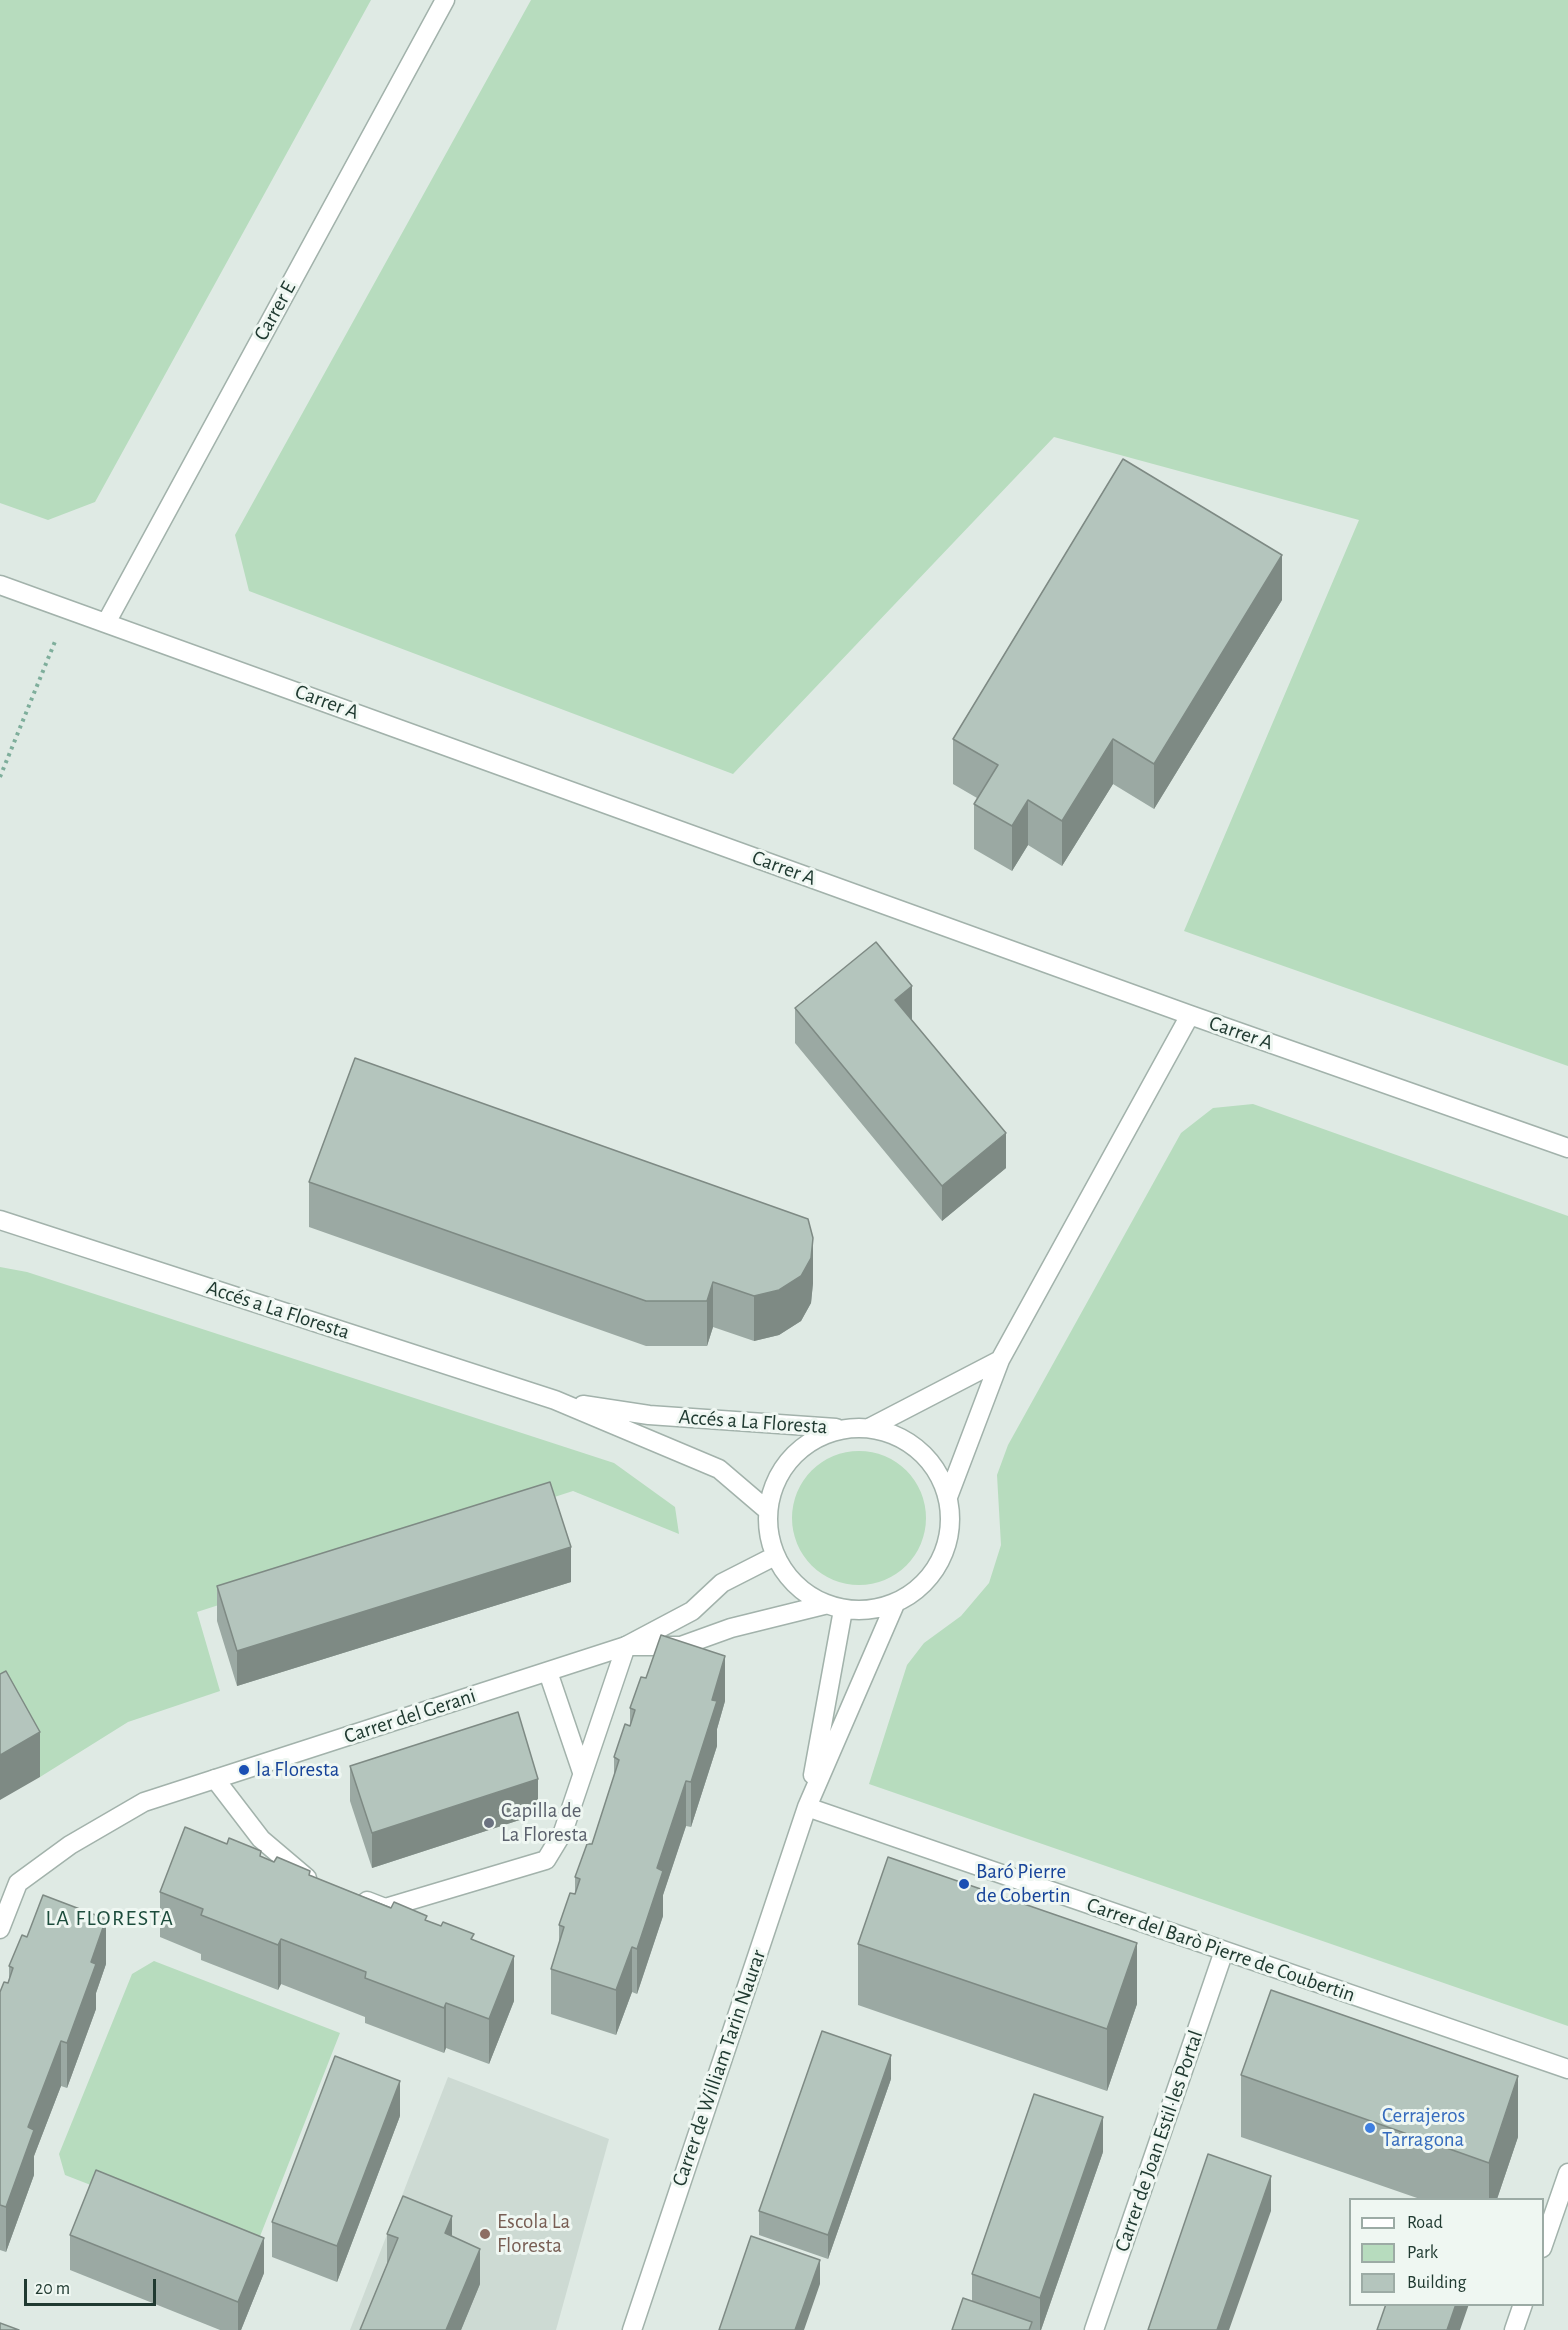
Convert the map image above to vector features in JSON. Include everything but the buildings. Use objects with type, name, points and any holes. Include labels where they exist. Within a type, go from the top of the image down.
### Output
[{"type":"street","name":"Carrer E","points":[[106,623],[445,0]]},
{"type":"street","name":"Carrer A","points":[[0,585],[1190,1015],[1568,1148]]},
{"type":"street","points":[[948,1497],[1000,1360],[1190,1015]]},
{"type":"street","name":"Accés a La Floresta","points":[[0,1220],[555,1400],[719,1469],[768,1509]]},
{"type":"street","points":[[869,1428],[1000,1360]]},
{"type":"street","name":"Accés a La Floresta","points":[[555,1400],[649,1415],[844,1429]]},
{"type":"street","points":[[869,1428],[896,1436],[920,1450],[937,1472],[948,1497],[951,1523],[946,1548],[935,1572],[917,1591],[895,1604],[869,1611],[843,1610],[825,1605],[804,1593],[793,1582],[775,1556],[768,1533],[768,1509],[773,1486],[785,1466],[801,1448],[821,1436],[844,1429],[869,1428]]},
{"type":"street","name":"Carrer del Gerani","points":[[0,1929],[18,1883],[70,1845],[144,1802],[626,1646],[692,1611],[722,1583],[775,1556]]},
{"type":"street","name":"Carrer de William Tarin Naurar","points":[[632,2330],[807,1807],[895,1604]]},
{"type":"street","name":"Carrer del Gerani","points":[[626,1646],[681,1646],[731,1628],[825,1605]]},
{"type":"street","name":"Carrer de William Tarin Naurar","points":[[807,1807],[843,1610]]},
{"type":"street","points":[[352,1895],[385,1908],[546,1860],[563,1832],[626,1646]]},
{"type":"street","points":[[548,1672],[582,1772]]},
{"type":"street","points":[[215,1779],[261,1839],[308,1878],[319,1883]]},
{"type":"street","name":"Carrer del Barò Pierre de Coubertin","points":[[807,1807],[1568,2069]]},
{"type":"street","name":"Carrer de Joan Estil·les Portal","points":[[1094,2330],[1224,1952]]},
{"type":"street","points":[[1544,2242],[1568,2173]]},
{"type":"street","points":[[1514,2330],[1522,2306]]},
{"type":"path","points":[[0,777],[69,609]]},
{"type":"shaded area","name":"Escola La Floresta","points":[[448,2077],[609,2139],[556,2330],[350,2330]]},
{"type":"green space","points":[[0,0],[371,0],[95,502],[48,520],[0,503]]},
{"type":"green space","points":[[531,0],[1568,0],[1568,1066],[1184,931],[1359,520],[1054,437],[733,774],[249,591],[235,535]]},
{"type":"green space","points":[[1253,1104],[1568,1216],[1568,2026],[869,1784],[907,1665],[924,1643],[961,1616],[989,1583],[1001,1545],[997,1475],[1008,1445],[1181,1133],[1213,1108]]},
{"type":"green space","points":[[0,1267],[27,1272],[614,1463],[675,1507],[679,1534],[573,1491],[197,1612],[220,1691],[128,1722],[40,1777],[6,1716],[0,1719]]},
{"type":"green space","points":[[859,1451],[885,1456],[906,1471],[921,1492],[926,1518],[921,1544],[906,1565],[885,1580],[859,1585],[833,1580],[812,1565],[797,1544],[792,1518],[797,1492],[812,1471],[833,1456]]},
{"type":"green space","points":[[154,1961],[340,2033],[255,2249],[65,2175],[59,2154],[132,1974]]},
{"type":"place","name":"la Floresta","points":[[244,1770]]},
{"type":"place","name":"Capilla de La Floresta","points":[[489,1823]]},
{"type":"place","name":"Baró Pierre de Cobertin","points":[[964,1884]]},
{"type":"place","name":"Cerrajeros Tarragona","points":[[1370,2128]]},
{"type":"place","name":"Escola La Floresta","points":[[485,2234]]},
{"type":"district","name":"LA FLORESTA","points":[[110,1918]]}]
